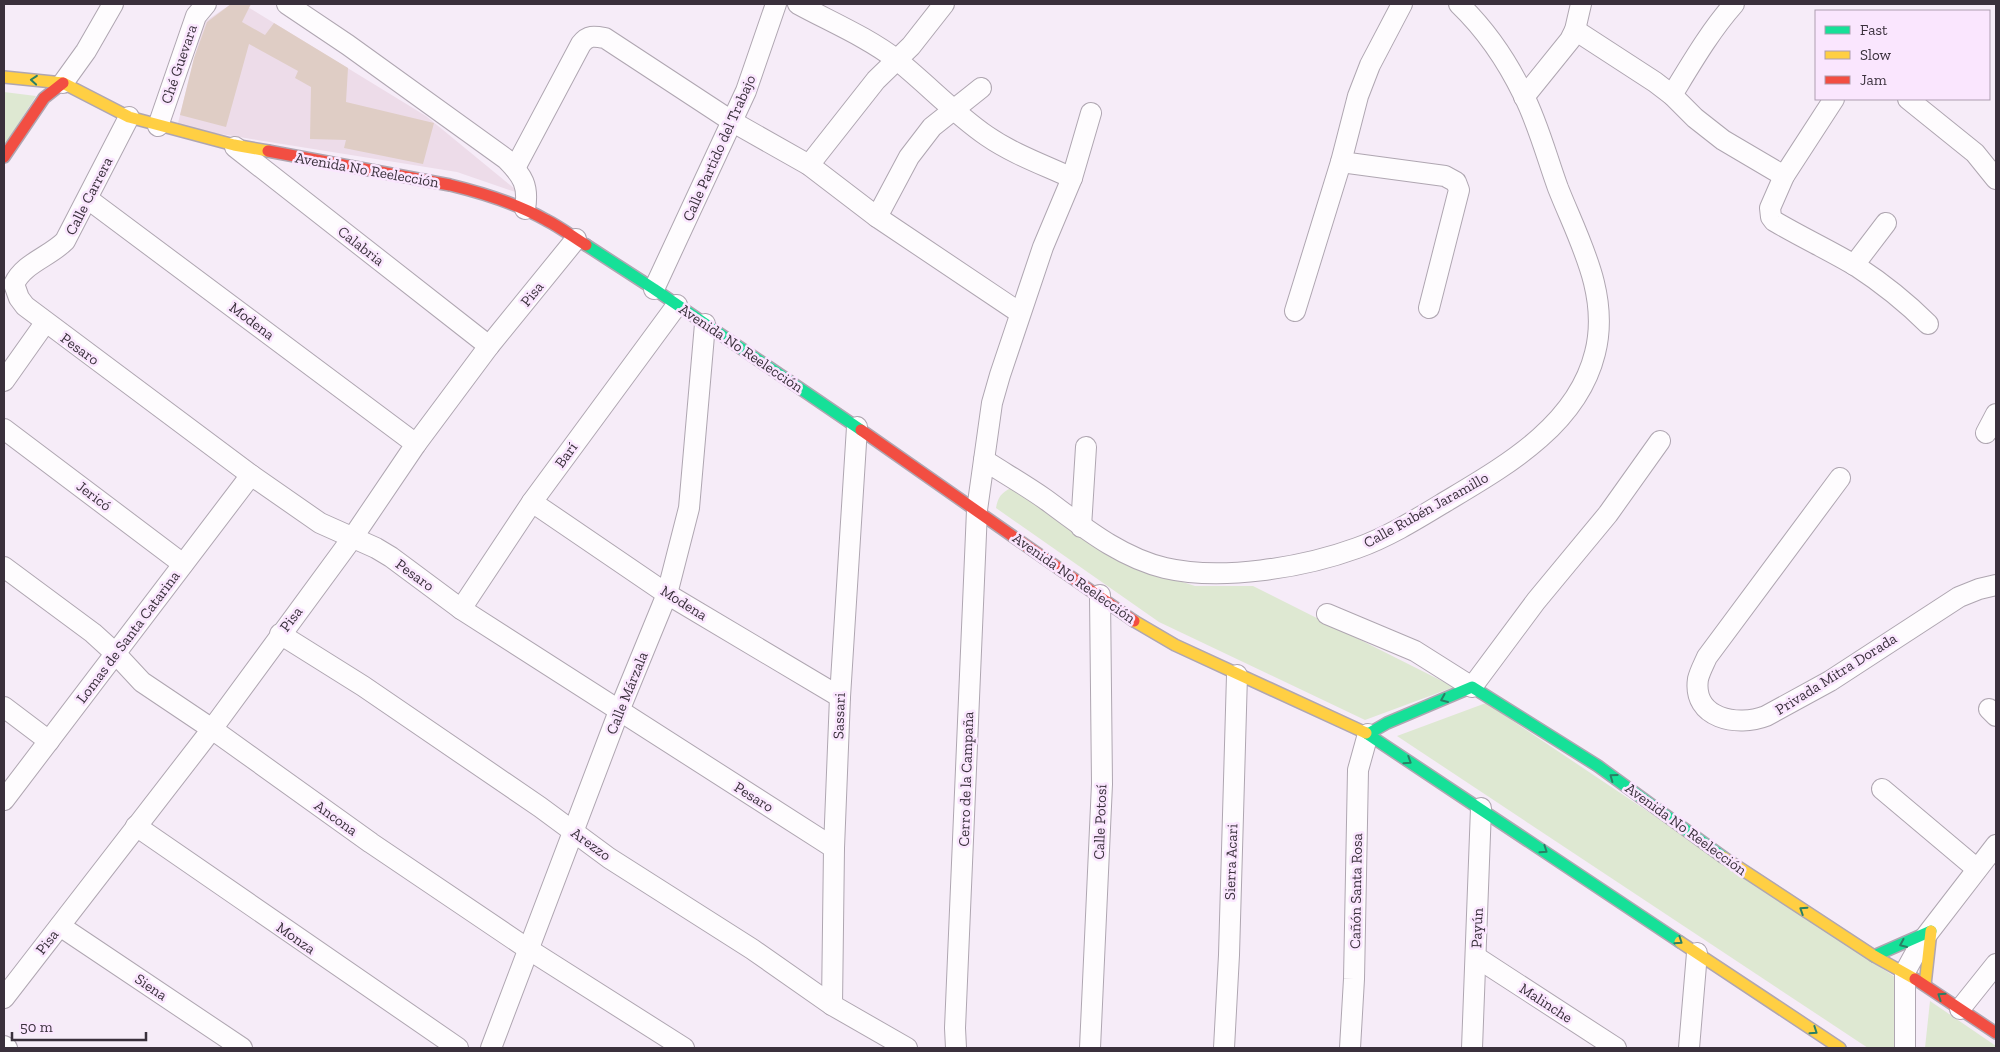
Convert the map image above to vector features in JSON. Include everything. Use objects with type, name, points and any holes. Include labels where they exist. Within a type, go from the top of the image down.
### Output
[{"type":"street","points":[[4,157],[44,98],[64,83],[90,44],[113,4]]},
{"type":"street","name":"Ché Guevara","points":[[158,126],[196,16],[206,4]]},
{"type":"street","points":[[287,4],[506,159],[516,168],[526,185],[528,194],[525,209]]},
{"type":"street","name":"Calle Partido del Trabajo","points":[[654,289],[746,91],[776,4]]},
{"type":"street","points":[[798,4],[871,43],[896,60],[953,110],[1006,148],[1072,178]]},
{"type":"street","points":[[809,164],[876,80],[911,46],[944,4]]},
{"type":"street","points":[[1295,311],[1341,162],[1358,96],[1370,65],[1402,4]]},
{"type":"street","name":"Calle Rubén Jaramillo","points":[[984,460],[1042,498],[1081,527],[1129,556],[1163,568],[1190,572],[1220,572],[1282,568],[1357,548],[1391,533],[1498,469],[1528,448],[1552,427],[1573,402],[1592,365],[1598,340],[1598,300],[1590,264],[1560,192],[1524,96],[1497,48],[1476,20],[1459,4]]},
{"type":"street","points":[[1524,96],[1558,57],[1574,30],[1581,4]]},
{"type":"street","points":[[1672,94],[1725,7]]},
{"type":"street","points":[[1574,30],[1672,94],[1695,118],[1723,140],[1784,176]]},
{"type":"street","points":[[516,168],[581,44],[592,35],[605,38],[732,122],[809,164],[877,217],[1020,313]]},
{"type":"street","name":"Avenida No Reelección","points":[[4,77],[64,83],[129,117],[234,145],[450,185],[478,192],[525,209],[547,220],[654,289],[857,427],[1100,595],[1134,621],[1175,645],[1237,675],[1368,734],[1840,1048]]},
{"type":"street","points":[[877,217],[910,157],[932,127],[982,88]]},
{"type":"street","points":[[1833,100],[1784,176],[1770,208],[1771,217],[1774,222],[1854,266],[1901,298],[1928,324]]},
{"type":"street","points":[[1909,100],[1975,153],[1996,178]]},
{"type":"street","points":[[978,510],[992,403],[1043,247],[1072,178],[1091,113]]},
{"type":"street","name":"Calle Carrera","points":[[14,284],[19,274],[49,255],[65,242],[129,117]]},
{"type":"street","name":"Calabria","points":[[234,145],[490,346]]},
{"type":"street","points":[[1341,162],[1446,176],[1456,182],[1459,190],[1430,308]]},
{"type":"street","name":"Modena","points":[[88,199],[416,444]]},
{"type":"street","points":[[1854,266],[1886,223]]},
{"type":"street","name":"Pisa","points":[[4,998],[212,729],[353,537],[416,444],[490,346],[576,239]]},
{"type":"street","name":"Pesaro","points":[[14,284],[24,306],[251,475],[320,523],[353,537],[391,557],[461,609],[834,848]]},
{"type":"street","name":"Barí","points":[[461,609],[532,502],[676,305]]},
{"type":"street","points":[[4,381],[46,323]]},
{"type":"street","name":"Calle Márzala","points":[[491,1048],[619,711],[667,594],[690,508],[705,324]]},
{"type":"street","points":[[1986,433],[1996,414]]},
{"type":"street","name":"Sassari","points":[[832,1005],[834,848],[840,697],[857,427]]},
{"type":"street","name":"Jericó","points":[[4,428],[184,564]]},
{"type":"street","points":[[1368,734],[1388,723],[1472,687],[1536,601],[1608,514],[1660,441]]},
{"type":"street","points":[[1081,527],[1086,447]]},
{"type":"street","name":"Lomas de Santa Catarina","points":[[4,800],[251,475]]},
{"type":"street","name":"Privada Mitra Dorada","points":[[1840,478],[1707,657],[1698,679],[1698,689],[1700,698],[1710,712],[1728,721],[1756,720],[1766,716],[1830,681],[1960,598],[1979,589],[1996,586]]},
{"type":"street","name":"Modena","points":[[532,502],[667,594],[840,697]]},
{"type":"street","name":"Cerro de la Campaña","points":[[956,1048],[955,1028],[978,510]]},
{"type":"street","name":"Ancona","points":[[4,567],[92,633],[116,654],[142,682],[212,729],[371,843],[528,948],[684,1048]]},
{"type":"street","name":"Calle Potosí","points":[[1090,1048],[1102,784],[1100,595]]},
{"type":"street","points":[[1327,614],[1415,651],[1472,687]]},
{"type":"street","name":"Arezzo","points":[[280,634],[363,686],[540,807],[609,858],[752,949],[832,1005],[907,1048]]},
{"type":"street","name":"Sierra Acari","points":[[1224,1048],[1237,675]]},
{"type":"street","name":"Avenida No Reelección","points":[[1472,687],[1598,766],[1731,863],[1874,956],[1905,972],[1996,1033]]},
{"type":"street","points":[[4,707],[49,741]]},
{"type":"street","name":"Cañón Santa Rosa","points":[[1350,1048],[1354,979],[1358,770],[1368,734]]},
{"type":"street","points":[[1882,789],[1977,869]]},
{"type":"street","name":"Payún","points":[[1472,1048],[1481,808]]},
{"type":"street","name":"Monza","points":[[136,826],[458,1048]]},
{"type":"street","points":[[1905,1048],[1905,972],[1918,948],[1996,845]]},
{"type":"street","name":"Siena","points":[[60,926],[242,1048]]},
{"type":"street","points":[[1874,956],[1931,931]]},
{"type":"street","points":[[1925,985],[1931,931]]},
{"type":"street","points":[[1688,1048],[1697,953]]},
{"type":"street","name":"Malinche","points":[[1476,957],[1616,1048]]},
{"type":"street","points":[[1960,1009],[1996,964]]},
{"type":"shaded area","points":[[231,4],[243,4],[426,116],[521,194],[457,172],[177,127],[203,23]]},
{"type":"green space","points":[[4,92],[36,96],[4,146]]},
{"type":"green space","points":[[1011,488],[1133,566],[1195,586],[1253,586],[1454,687],[1365,720],[1159,622],[996,508],[1000,496]]},
{"type":"green space","points":[[1486,703],[1898,979],[1894,1048],[1868,1048],[1397,736]]},
{"type":"green space","points":[[1930,1001],[1996,1046],[1996,1048],[1925,1048]]},
{"type":"building","points":[[231,4],[251,4],[242,22],[265,35],[274,23],[348,68],[346,102],[434,123],[423,164],[344,148],[346,140],[310,139],[311,87],[295,78],[298,71],[249,44],[226,127],[180,115],[194,58],[207,22]]},
{"type":"traffic: fast","points":[[586,245],[861,430]]},
{"type":"traffic: fast","points":[[1368,734],[1387,723],[1472,687],[1598,766],[1723,857]]},
{"type":"traffic: fast","points":[[1366,733],[1680,942]]},
{"type":"traffic: fast","points":[[1874,956],[1931,931]]},
{"type":"traffic: slow","points":[[4,77],[63,83],[129,117],[234,145],[268,151]]},
{"type":"traffic: slow","points":[[1134,621],[1175,645],[1366,733]]},
{"type":"traffic: slow","points":[[1723,857],[1874,956],[1915,979]]},
{"type":"traffic: slow","points":[[1925,985],[1931,931]]},
{"type":"traffic: slow","points":[[1680,942],[1840,1048]]},
{"type":"traffic: jam","points":[[4,157],[44,98],[63,83]]},
{"type":"traffic: jam","points":[[268,151],[475,191],[535,214],[586,245]]},
{"type":"traffic: jam","points":[[861,430],[1134,621]]},
{"type":"traffic: jam","points":[[1915,979],[1996,1033]]}]
